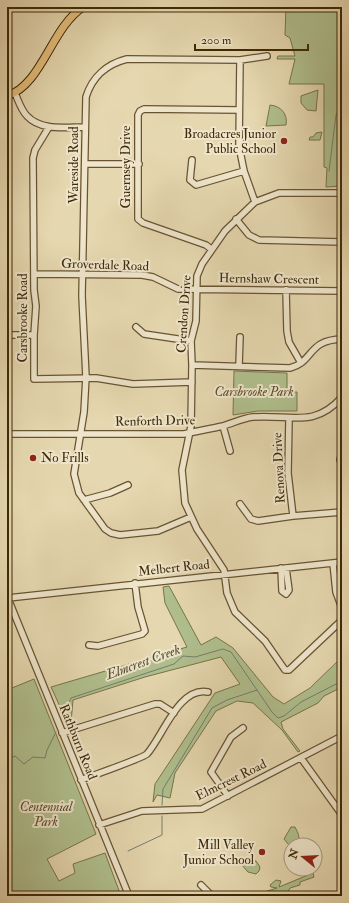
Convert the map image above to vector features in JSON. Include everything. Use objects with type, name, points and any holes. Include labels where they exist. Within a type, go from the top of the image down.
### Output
[{"type":"main road","points":[[7,96],[15,93],[27,83],[65,23],[83,7]]},
{"type":"street","name":"Wareside Road","points":[[190,517],[158,531],[120,535],[111,533],[105,529],[84,500],[75,483],[74,474],[84,412],[86,378],[82,274],[85,103],[91,85],[101,72],[119,61],[133,58],[240,60],[267,56]]},
{"type":"street","points":[[240,60],[240,146],[244,171],[255,202]]},
{"type":"street","points":[[15,93],[26,116],[49,127],[84,127]]},
{"type":"street","name":"Guernsey Drive","points":[[211,249],[206,245],[139,221],[137,215],[139,164],[138,115],[141,110],[239,110]]},
{"type":"street","name":"Carsbrooke Road","points":[[49,127],[35,150],[33,158],[34,290],[36,306],[34,335],[34,379],[99,378],[126,384],[192,382]]},
{"type":"street","points":[[192,160],[190,180],[196,185],[244,171]]},
{"type":"street","points":[[85,164],[139,164]]},
{"type":"street","name":"Crendon Drive","points":[[342,193],[279,193],[255,202],[236,219],[211,249],[199,270],[196,321],[191,341],[192,382],[190,433],[182,470],[185,502],[190,517],[220,561],[224,574],[226,593],[235,612],[265,641],[286,671],[289,670],[342,620]]},
{"type":"street","points":[[236,219],[249,235],[261,241],[342,242]]},
{"type":"street","name":"Groverdale Road","points":[[34,274],[146,276],[174,288],[197,289]]},
{"type":"street","name":"Hernshaw Crescent","points":[[197,289],[342,291]]},
{"type":"street","points":[[286,290],[287,331],[289,342],[301,363]]},
{"type":"street","points":[[136,327],[144,334],[191,341]]},
{"type":"street","points":[[7,335],[34,335]]},
{"type":"street","points":[[239,365],[240,337]]},
{"type":"street","points":[[192,364],[290,368],[301,363],[321,343],[342,339]]},
{"type":"street","name":"Renforth Drive","points":[[7,434],[190,433],[253,418],[314,417],[339,405],[342,397]]},
{"type":"street","name":"Renova Drive","points":[[289,418],[288,473],[293,516],[342,512]]},
{"type":"street","points":[[223,426],[230,451]]},
{"type":"street","points":[[342,451],[340,460],[342,464]]},
{"type":"street","points":[[84,500],[110,493],[128,484]]},
{"type":"street","points":[[240,504],[251,519],[255,521],[293,516]]},
{"type":"street","name":"Melbert Road","points":[[7,597],[342,562]]},
{"type":"street","points":[[332,563],[336,592],[342,608]]},
{"type":"street","points":[[89,645],[98,646],[145,632],[138,607],[135,583]]},
{"type":"street","name":"Rathburn Road","points":[[7,597],[129,896]]},
{"type":"street","points":[[81,780],[145,756],[174,713],[192,693],[200,691],[208,692]]},
{"type":"street","points":[[62,733],[155,704],[160,704],[174,713]]},
{"type":"street","points":[[228,796],[211,772],[231,737],[243,728]]},
{"type":"street","name":"Elmcrest Road","points":[[99,825],[142,811],[202,809],[342,736]]},
{"type":"street","points":[[301,758],[342,815]]},
{"type":"street","points":[[201,885],[212,896]]},
{"type":"green space","points":[[286,7],[342,8],[342,186],[326,187],[327,168],[324,167],[324,84],[289,84],[295,59],[277,59],[278,56],[295,56],[290,38],[285,35]]},
{"type":"green space","points":[[318,90],[316,111],[307,110],[301,103],[301,96]]},
{"type":"green space","points":[[270,105],[283,111],[286,117],[286,125],[266,126]]},
{"type":"green space","points":[[322,132],[320,140],[309,140],[310,137],[313,137],[316,133]]},
{"type":"green space","name":"Carsbrooke Park","points":[[234,371],[287,373],[287,392],[297,392],[297,411],[258,411],[233,415]]},
{"type":"green space","points":[[169,586],[201,645],[216,637],[233,648],[273,697],[284,704],[310,688],[342,657],[342,687],[324,696],[318,703],[281,722],[283,729],[300,751],[298,752],[282,730],[253,703],[237,701],[216,711],[175,773],[170,798],[157,795],[153,802],[155,784],[215,693],[240,684],[221,657],[145,677],[73,700],[71,723],[67,722],[51,687],[187,647],[165,603],[163,587]]},
{"type":"green space","name":"Centennial Park","points":[[34,679],[96,834],[47,859],[59,881],[75,873],[73,864],[105,853],[121,896],[7,896],[7,690]]},
{"type":"green space","points":[[291,827],[295,827],[299,837],[285,837]]},
{"type":"green space","points":[[256,861],[260,867],[256,874],[248,872],[241,864],[242,862]]},
{"type":"green space","points":[[303,877],[314,877],[300,882],[300,885],[290,888],[286,895],[258,896],[258,894],[277,888],[271,887],[270,885],[276,880],[281,881],[279,887]]},
{"type":"waterway","points":[[329,171],[336,115],[342,105]]},
{"type":"waterway","name":"Elmcrest Creek","points":[[63,717],[71,698],[174,664],[183,656],[195,657],[223,649],[231,652],[272,712],[278,718],[284,716],[301,702],[342,681]]},
{"type":"waterway","points":[[162,805],[163,789],[212,708],[227,700],[257,690]]},
{"type":"waterway","name":"Elmcrest Creek","points":[[7,760],[15,756],[24,764],[33,757],[45,758],[47,750],[56,732]]},
{"type":"waterway","points":[[128,851],[162,835],[162,816]]},
{"type":"place","name":"Broadacres Junior Public School","points":[[284,141]]},
{"type":"place","name":"No Frills","points":[[33,458]]},
{"type":"place","name":"Mill Valley Junior School","points":[[262,852]]}]
